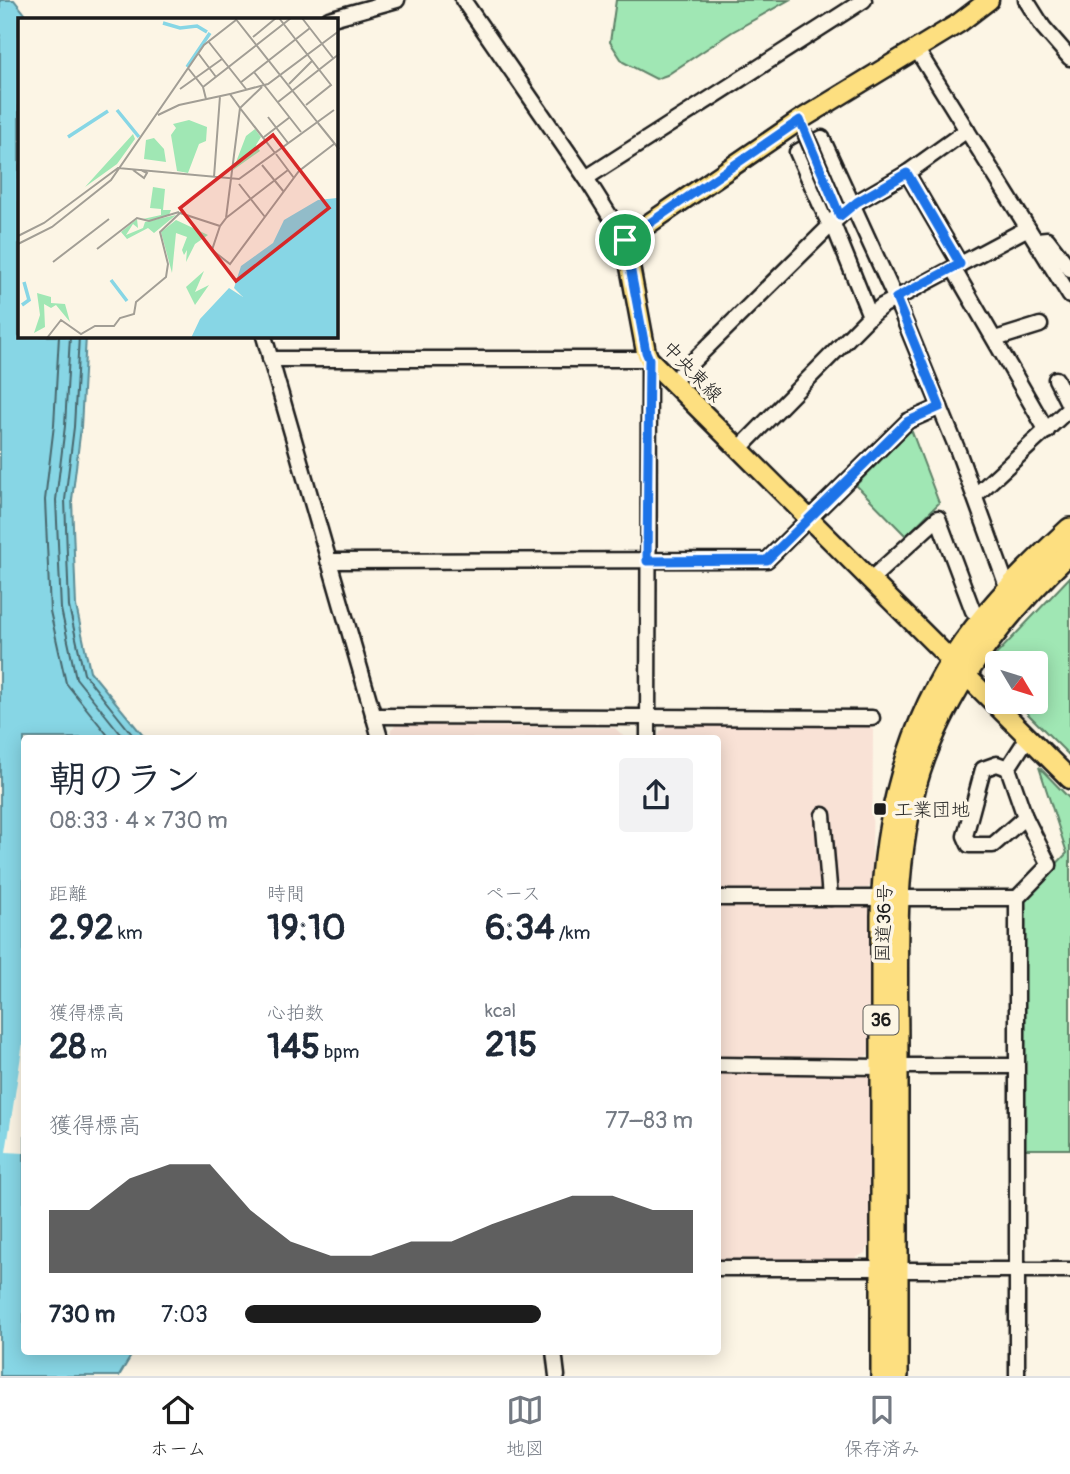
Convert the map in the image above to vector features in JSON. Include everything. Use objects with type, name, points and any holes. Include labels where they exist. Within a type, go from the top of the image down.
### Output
[{"type":"highway","name":"国道36号","points":[[897,1376],[890,1269],[889,1067],[897,944],[891,898],[891,825],[909,750],[928,707],[958,667],[1008,589],[1070,529]]},
{"type":"highway","name":"国道36号","points":[[958,667],[1070,552]]},
{"type":"highway","name":"国道36号","points":[[882,1376],[890,1269]]},
{"type":"main road","points":[[625,240],[803,127],[989,0]]},
{"type":"main road","name":"中央東線","points":[[625,240],[649,359],[1070,779]]},
{"type":"street","points":[[333,18],[397,0]]},
{"type":"street","points":[[463,0],[586,178],[625,240]]},
{"type":"street","points":[[586,178],[864,0]]},
{"type":"street","points":[[1026,0],[1042,27],[1070,58]]},
{"type":"street","points":[[917,50],[1070,296]]},
{"type":"street","points":[[803,127],[870,316]]},
{"type":"street","points":[[672,383],[835,219],[907,173],[967,130]]},
{"type":"street","points":[[835,219],[797,152],[822,138],[896,298],[975,496],[1008,589]]},
{"type":"street","points":[[907,173],[1047,431]]},
{"type":"street","points":[[740,449],[870,316],[896,298],[956,266],[1033,234],[1047,239],[1070,269]]},
{"type":"street","points":[[995,339],[1040,326]]},
{"type":"street","points":[[265,338],[379,735]]},
{"type":"street","points":[[270,359],[649,359],[648,735]]},
{"type":"street","points":[[975,496],[1070,407],[1056,379]]},
{"type":"street","points":[[328,561],[767,560],[908,421],[940,407]]},
{"type":"street","points":[[871,579],[938,518],[973,611]]},
{"type":"street","points":[[373,716],[872,718]]},
{"type":"street","points":[[1008,768],[1028,737]]},
{"type":"street","points":[[1008,768],[997,764],[983,768],[965,836],[970,845],[993,845],[1025,817]]},
{"type":"street","points":[[1008,768],[1025,817],[1049,865],[1017,898],[1017,1376]]},
{"type":"street","points":[[824,815],[830,898]]},
{"type":"street","points":[[721,898],[1017,898]]},
{"type":"street","points":[[721,1065],[1016,1066]]},
{"type":"street","points":[[721,1269],[1070,1270]]},
{"type":"street","points":[[554,1355],[557,1376]]},
{"type":"shaded area","points":[[396,725],[615,728],[622,735],[390,735],[391,729]]},
{"type":"shaded area","points":[[671,725],[870,727],[873,730],[872,883],[868,888],[721,889],[721,735],[659,735]]},
{"type":"shaded area","points":[[721,904],[863,904],[871,909],[871,1043],[868,1055],[860,1059],[721,1060]]},
{"type":"shaded area","points":[[721,1074],[870,1077],[873,1083],[869,1245],[865,1253],[854,1259],[721,1260]]},
{"type":"green space","points":[[616,0],[789,0],[732,32],[667,75],[656,79],[623,62],[610,42]]},
{"type":"green space","points":[[910,431],[939,503],[906,536],[856,485]]},
{"type":"green space","points":[[1070,577],[1070,756],[1028,714],[1048,714],[1048,651],[1000,651]]},
{"type":"green space","points":[[1039,767],[1070,799],[1070,1149],[1022,1149],[1023,899],[1067,853]]},
{"type":"water","points":[[0,0],[14,0],[28,18],[18,18],[18,338],[86,338],[81,427],[72,500],[76,606],[90,671],[143,735],[21,735],[21,1355],[132,1355],[119,1376],[0,1376]]},
{"type":"pier","points":[[21,1055],[21,1153],[6,1152]]},
{"type":"place","name":"工業団地","points":[[880,809]]},
{"type":"route","points":[[800,120],[840,216],[857,202],[907,173],[960,264],[896,298],[940,407],[908,421],[767,560],[647,561],[649,359],[625,240],[800,120]]}]
